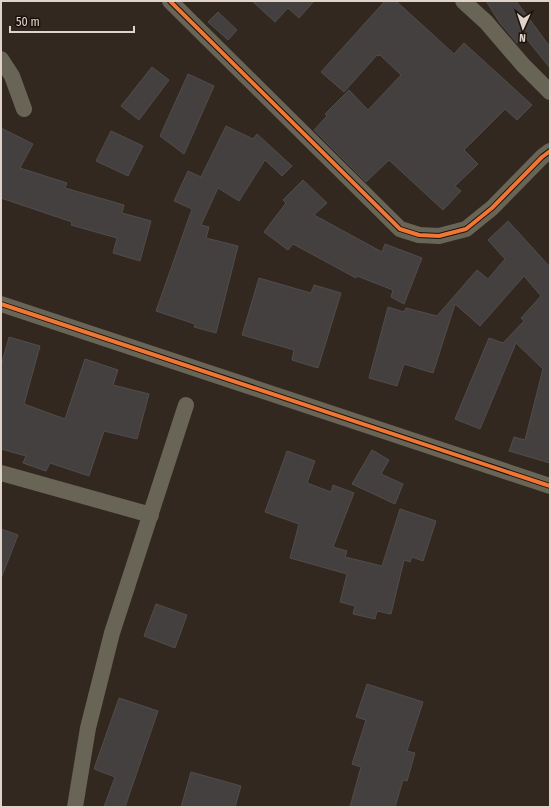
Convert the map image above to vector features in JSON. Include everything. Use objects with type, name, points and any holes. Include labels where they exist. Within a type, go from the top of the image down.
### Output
[{"type":"street","points":[[170,1],[400,229],[419,235],[439,236],[466,229],[492,208],[542,157],[550,151]]},
{"type":"street","points":[[463,1],[486,22],[523,65],[550,92]]},
{"type":"street","points":[[1,59],[12,76],[24,108]]},
{"type":"street","points":[[1,304],[550,486]]},
{"type":"street","points":[[75,807],[88,728],[110,640],[186,405]]},
{"type":"street","points":[[1,473],[151,515]]},
{"type":"building","points":[[252,1],[314,1],[299,18],[288,8],[275,22]]},
{"type":"building","points":[[385,1],[396,1],[454,54],[464,43],[532,105],[517,120],[505,109],[464,150],[478,164],[455,186],[461,191],[443,210],[389,160],[366,182],[314,130],[327,116],[325,114],[349,90],[368,110],[401,75],[380,55],[377,55],[344,92],[321,72]]},
{"type":"building","points":[[486,1],[516,1],[550,47],[550,68],[525,37],[517,43],[500,23]]},
{"type":"building","points":[[218,12],[237,30],[228,40],[208,22]]},
{"type":"building","points":[[152,67],[169,80],[139,120],[121,106]]},
{"type":"building","points":[[188,74],[214,86],[184,154],[160,136]]},
{"type":"building","points":[[226,126],[253,139],[257,134],[292,166],[282,176],[265,160],[239,201],[218,188],[201,225],[209,227],[206,238],[238,246],[216,333],[194,327],[195,324],[156,311],[192,209],[174,201],[188,171],[201,177]]},
{"type":"building","points":[[1,128],[33,144],[20,168],[67,183],[65,188],[124,205],[122,213],[151,221],[140,261],[113,253],[117,238],[71,225],[72,222],[1,198]]},
{"type":"building","points":[[111,131],[143,146],[128,176],[96,161]]},
{"type":"building","points":[[303,180],[327,203],[314,215],[382,252],[385,244],[422,258],[404,304],[391,297],[393,290],[357,276],[356,278],[293,244],[288,250],[264,232],[286,203],[283,200]]},
{"type":"building","points":[[508,221],[550,267],[550,463],[509,451],[514,437],[525,440],[543,369],[516,343],[480,429],[455,419],[489,338],[503,343],[524,321],[521,318],[541,296],[524,276],[480,326],[455,304],[433,373],[404,364],[397,386],[369,378],[388,307],[404,312],[406,308],[437,316],[477,270],[488,279],[505,259],[488,240]]},
{"type":"building","points":[[259,278],[311,293],[314,285],[341,293],[318,368],[292,360],[294,350],[242,335]]},
{"type":"building","points":[[9,337],[40,346],[24,404],[65,419],[85,359],[118,370],[113,385],[149,394],[137,439],[104,431],[89,476],[50,463],[46,471],[23,463],[26,456],[1,449],[1,366]]},
{"type":"building","points":[[372,450],[389,460],[381,474],[403,484],[395,504],[352,484]]},
{"type":"building","points":[[287,451],[315,461],[307,483],[331,492],[333,485],[354,493],[333,547],[347,551],[345,557],[382,566],[400,509],[436,521],[423,561],[412,557],[410,562],[404,560],[391,614],[377,611],[375,619],[353,614],[355,606],[340,602],[347,574],[290,558],[299,524],[265,512]]},
{"type":"building","points":[[1,529],[18,535],[2,576],[1,576]]},
{"type":"building","points":[[156,604],[187,615],[175,648],[144,636]]},
{"type":"building","points":[[367,684],[423,702],[407,751],[415,753],[407,781],[403,780],[395,807],[350,807],[361,767],[352,764],[366,720],[356,717]]},
{"type":"building","points":[[119,698],[158,711],[125,807],[104,807],[115,777],[94,769]]},
{"type":"building","points":[[191,772],[241,786],[235,807],[181,807]]},
{"type":"cycle path","points":[[170,1],[400,229],[419,235],[439,236],[466,229],[492,208],[542,157],[550,151]]},
{"type":"cycle path","points":[[1,304],[550,486]]}]
